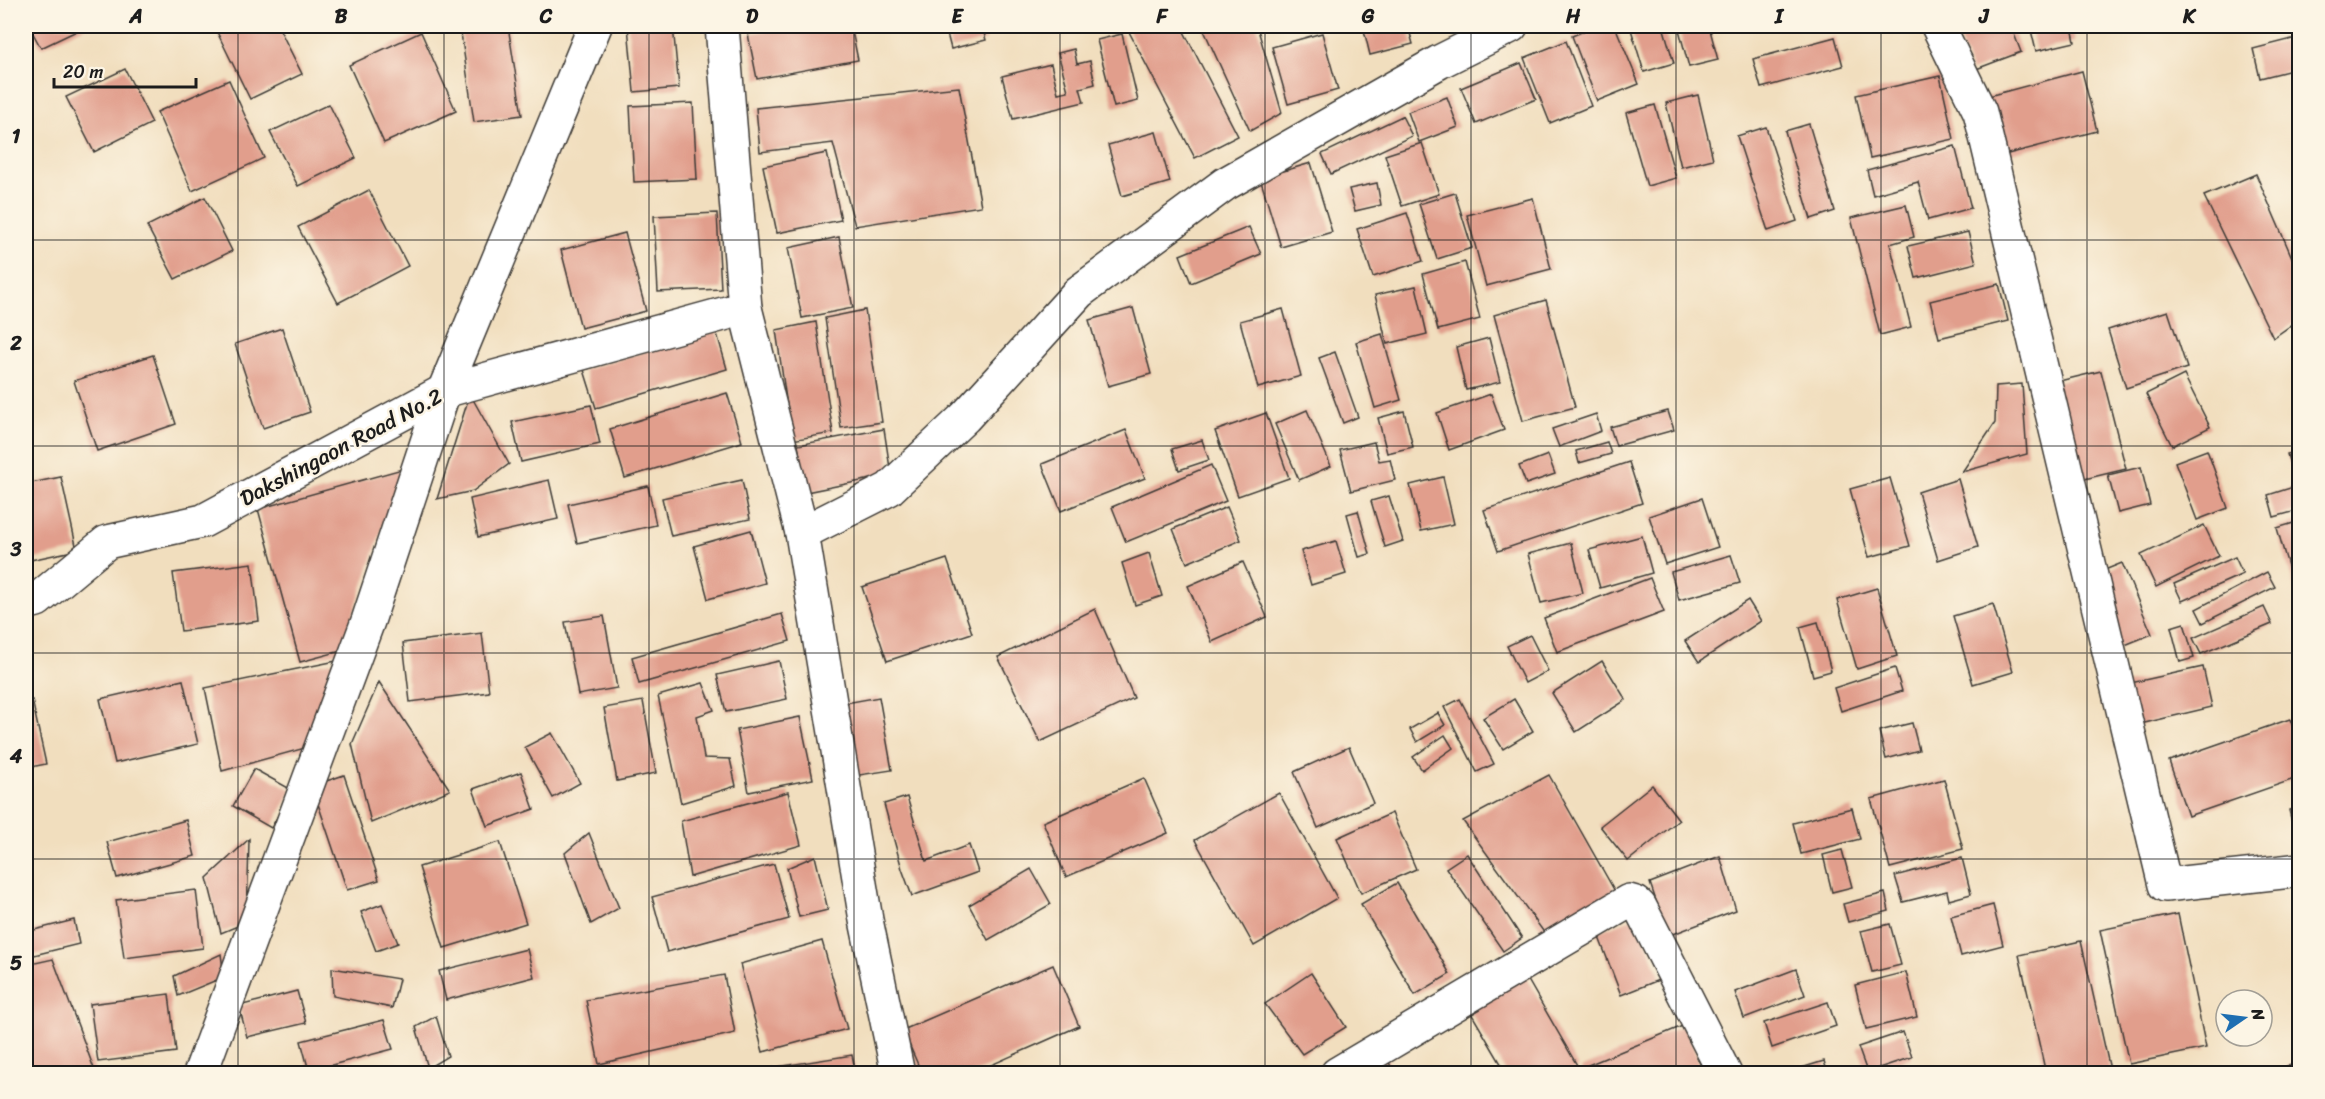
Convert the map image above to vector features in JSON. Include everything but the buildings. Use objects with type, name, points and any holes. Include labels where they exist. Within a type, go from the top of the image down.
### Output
[{"type":"street","points":[[200,1074],[368,621],[444,391],[595,26]]},
{"type":"street","points":[[722,26],[745,308],[802,533],[866,920],[897,1074]]},
{"type":"street","points":[[802,533],[890,489],[965,417],[1079,292],[1225,184],[1439,62],[1511,26]]},
{"type":"street","points":[[1938,26],[1980,112],[2165,885],[2300,870]]},
{"type":"street","name":"Dakshingaon Road No.2","points":[[26,603],[37,600],[107,542],[203,521],[444,391],[745,308]]},
{"type":"street","points":[[1337,1074],[1629,901],[1640,907],[1725,1074]]}]
